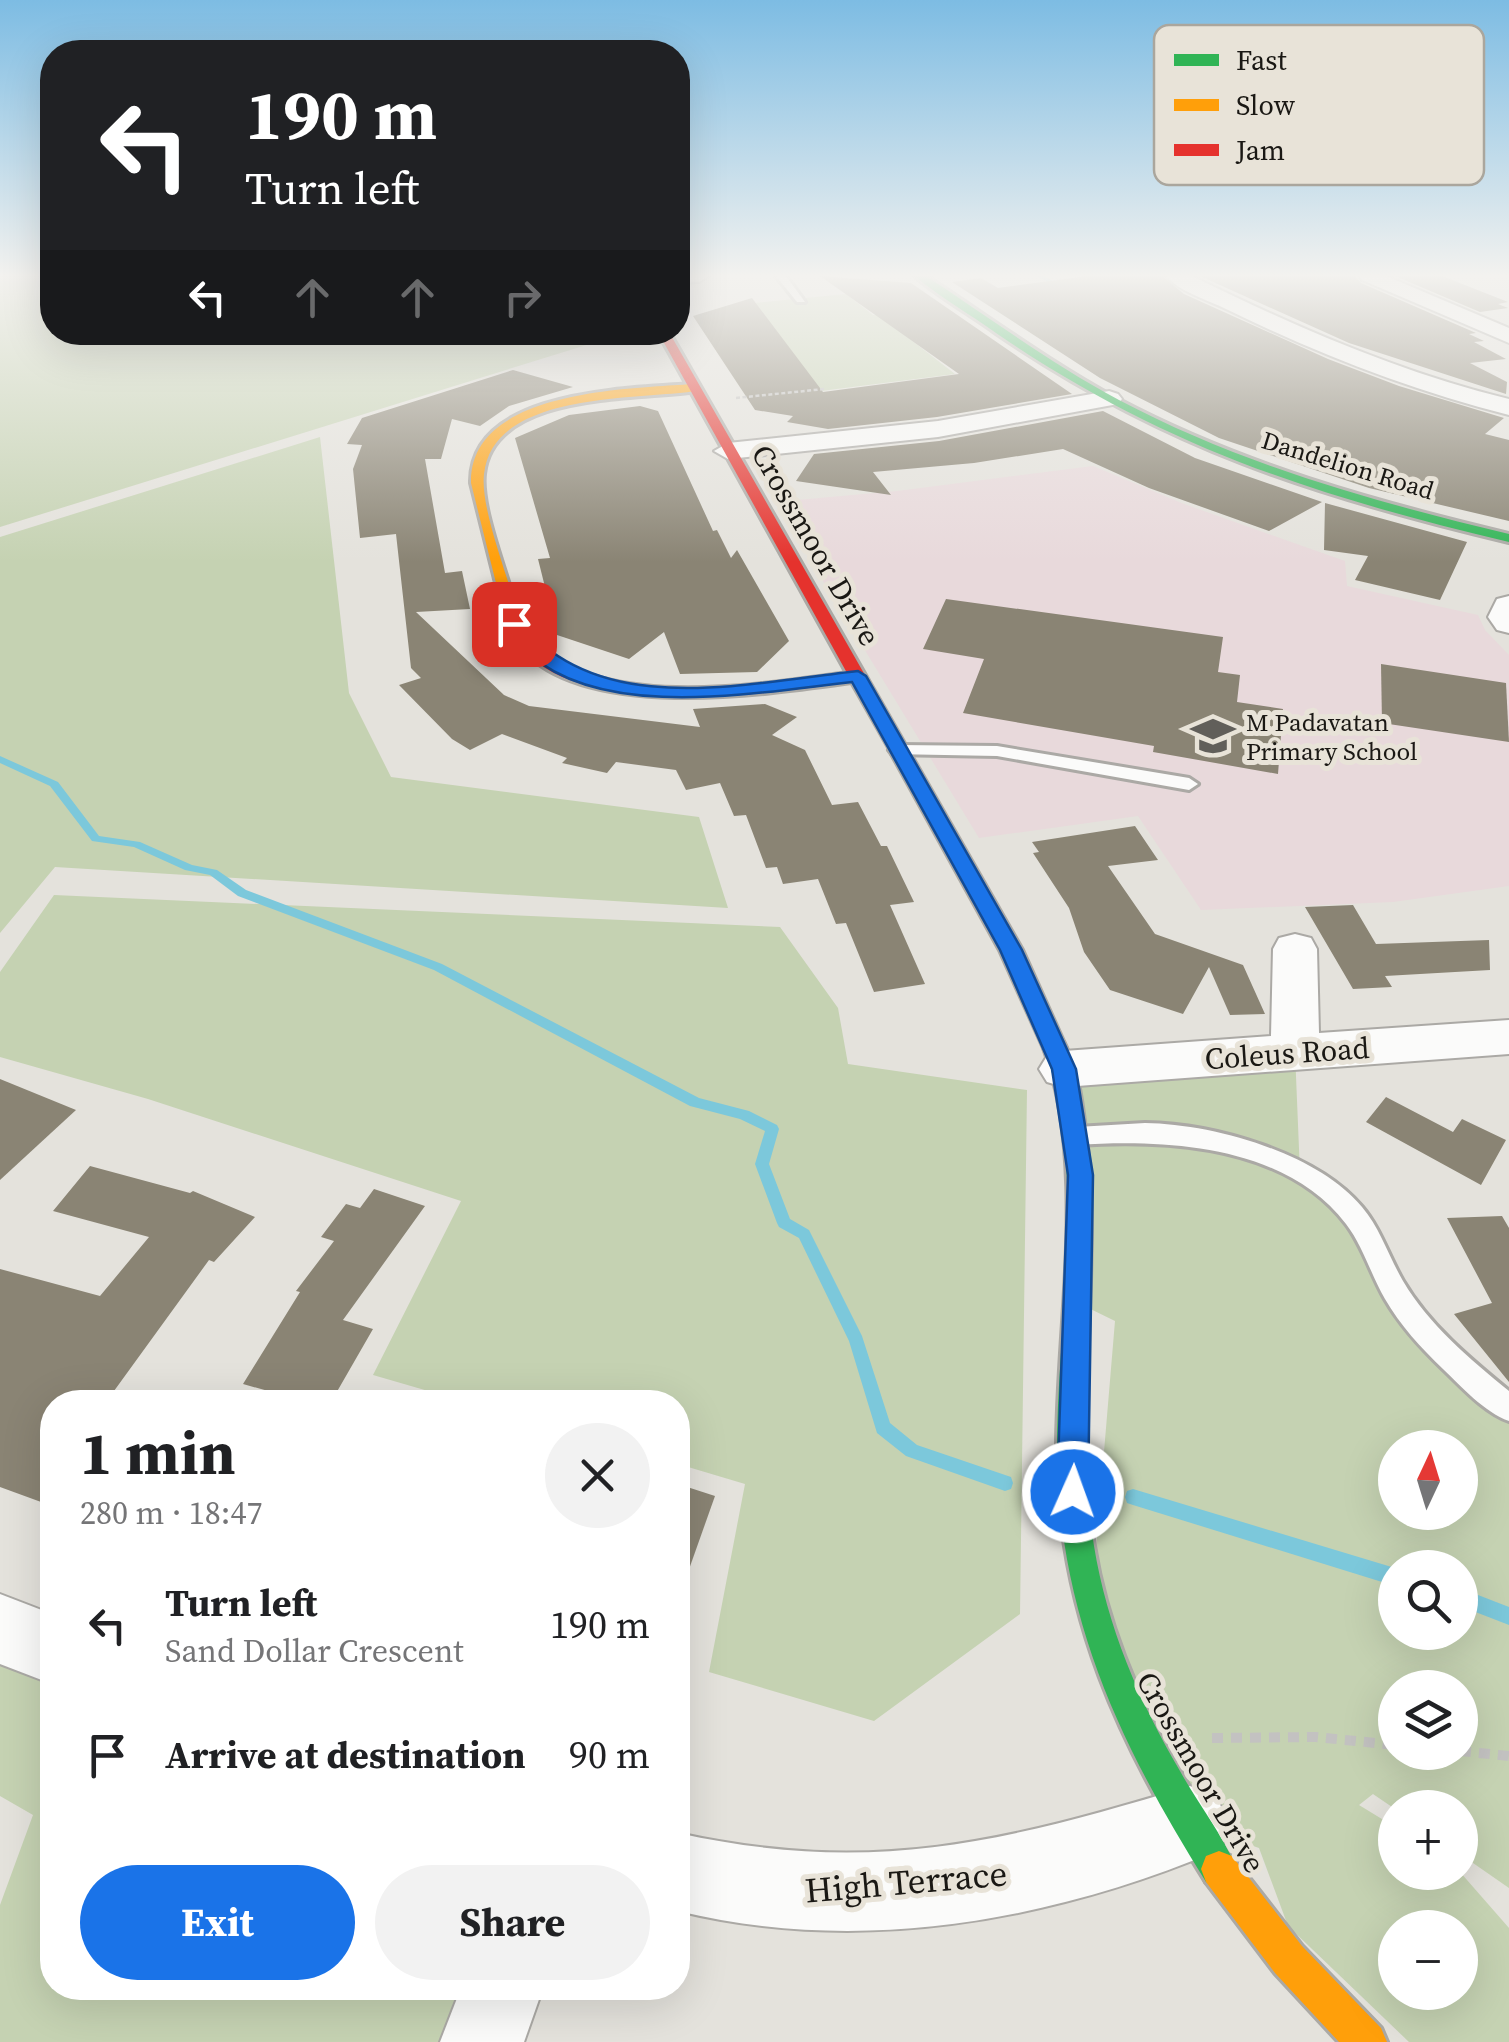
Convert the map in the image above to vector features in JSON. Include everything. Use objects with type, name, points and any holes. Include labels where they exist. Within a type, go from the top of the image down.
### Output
[{"type":"street","name":"Crossmoor Drive","points":[[683,371],[1011,950],[1064,1069],[1080,1175],[1073,1492],[1084,1580],[1098,1640],[1120,1698],[1190,1824],[1244,1905],[1310,1987],[1366,2042]]},
{"type":"street","name":"Dandelion Road","points":[[1066,371],[1109,399],[1188,440],[1309,486],[1509,538]]},
{"type":"street","points":[[1390,371],[1509,407]]},
{"type":"street","points":[[696,395],[542,407],[490,438],[476,460],[476,475],[514,624],[534,650],[571,674],[652,693],[696,694],[858,676]]},
{"type":"street","points":[[728,451],[938,429],[1109,399]]},
{"type":"street","points":[[1509,606],[1505,617],[1509,623]]},
{"type":"street","points":[[1294,948],[1296,1052]]},
{"type":"street","name":"Coleus Road","points":[[1064,1069],[1508,1038]]},
{"type":"street","points":[[0,1630],[40,1645]]},
{"type":"street","name":"High Terrace","points":[[690,1874],[776,1891],[885,1891],[968,1884],[1043,1868],[1190,1824]]},
{"type":"street","points":[[482,2042],[498,2000]]},
{"type":"lane","points":[[898,750],[997,751],[1189,784]]},
{"type":"lane","points":[[1077,1136],[1169,1133],[1210,1140],[1300,1174],[1332,1194],[1353,1215],[1401,1302],[1461,1366],[1509,1408]]},
{"type":"path","points":[[696,395],[824,389]]},
{"type":"path","points":[[1144,1742],[1178,1738],[1316,1737],[1378,1743]]},
{"type":"path","points":[[1478,1753],[1509,1756]]},
{"type":"shaded area","name":"M Padavatan Primary School","points":[[1093,466],[1184,504],[1345,561],[1347,586],[1478,615],[1485,630],[1509,655],[1509,886],[1393,902],[1201,910],[1138,816],[979,838],[775,502]]},
{"type":"green space","points":[[0,371],[502,371],[0,527]]},
{"type":"green space","points":[[806,371],[955,374],[821,391]]},
{"type":"green space","points":[[320,437],[349,693],[391,777],[699,817],[728,908],[55,867],[0,933],[0,537]]},
{"type":"green space","points":[[54,895],[780,927],[838,1008],[848,1064],[1027,1090],[1020,1614],[874,1721],[709,1672],[745,1484],[690,1468],[690,1390],[425,1390],[373,1375],[461,1201],[148,1099],[0,1057],[0,972]]},
{"type":"green space","points":[[1295,1052],[1300,1173],[1332,1193],[1401,1302],[1509,1408],[1509,1888],[1478,1866],[1478,1790],[1378,1790],[1378,1797],[1373,1794],[1359,1805],[1378,1817],[1378,1890],[1476,1890],[1509,1928],[1509,2042],[1409,2042],[1288,1926],[1259,1848],[1190,1824],[1088,1642],[1115,1321],[1070,1299],[1064,1069]]},
{"type":"green space","points":[[0,1629],[40,1644],[40,2000],[498,2000],[482,2042],[0,2042],[0,1905],[33,1815],[0,1796]]},
{"type":"building","points":[[509,371],[573,387],[509,406],[480,426],[452,419],[441,459],[425,459],[445,573],[462,571],[470,609],[416,612],[504,695],[529,706],[700,727],[693,709],[765,704],[797,717],[772,735],[805,750],[832,805],[858,802],[881,846],[887,846],[914,902],[890,905],[925,984],[874,992],[846,923],[836,924],[818,879],[783,884],[777,867],[766,868],[746,815],[734,816],[720,783],[686,790],[676,770],[616,762],[607,773],[562,763],[567,758],[502,734],[470,750],[452,739],[399,685],[421,678],[411,668],[396,534],[360,538],[353,469],[362,445],[347,444],[362,418]]},
{"type":"building","points":[[729,371],[807,371],[823,392],[959,374],[955,371],[1039,371],[1072,394],[937,417],[828,429],[787,422],[793,416],[755,410]]},
{"type":"building","points":[[1090,371],[1360,371],[1504,418],[1485,434],[1509,440],[1509,521],[1369,488],[1219,438]]},
{"type":"building","points":[[1436,371],[1486,371],[1507,382],[1506,394]]},
{"type":"building","points":[[640,406],[658,411],[713,531],[717,530],[731,558],[737,550],[789,641],[757,672],[680,674],[664,632],[629,659],[557,635],[538,559],[550,558],[515,438],[569,415]]},
{"type":"building","points":[[1103,411],[1195,458],[1322,502],[1269,531],[1149,488],[1063,449],[974,463],[873,472],[891,495],[796,481],[814,454],[939,441]]},
{"type":"building","points":[[1325,503],[1467,542],[1440,600],[1355,580],[1368,556],[1324,550]]},
{"type":"building","points":[[946,599],[1223,637],[1218,672],[1240,675],[1237,702],[1283,709],[1278,774],[1153,752],[1154,746],[963,713],[984,659],[923,649]]},
{"type":"building","points":[[1381,664],[1506,683],[1509,742],[1382,723]]},
{"type":"building","points":[[1135,826],[1158,860],[1108,866],[1155,934],[1243,965],[1265,1014],[1230,1015],[1209,967],[1183,1014],[1110,990],[1084,952],[1069,908],[1033,853],[1039,852],[1032,842]]},
{"type":"building","points":[[1353,905],[1376,944],[1489,940],[1490,970],[1385,976],[1392,987],[1353,989],[1305,907]]},
{"type":"building","points":[[0,1079],[76,1110],[0,1180]]},
{"type":"building","points":[[1386,1097],[1453,1132],[1462,1119],[1506,1140],[1481,1185],[1366,1122]]},
{"type":"building","points":[[90,1166],[193,1191],[255,1217],[214,1262],[209,1260],[115,1390],[40,1390],[40,1502],[0,1487],[0,1269],[100,1296],[149,1237],[53,1211]]},
{"type":"building","points":[[374,1189],[425,1206],[343,1320],[373,1329],[338,1390],[264,1390],[243,1384],[300,1292],[296,1291],[334,1241],[321,1237],[346,1204],[360,1208]]},
{"type":"building","points":[[1502,1216],[1509,1228],[1509,1382],[1454,1314],[1492,1303],[1447,1218]]},
{"type":"building","points":[[690,1488],[715,1496],[690,1566]]},
{"type":"waterway","points":[[0,759],[54,784],[96,839],[136,844],[189,868],[213,872],[242,893],[438,967],[695,1102],[744,1115],[772,1129],[762,1164],[784,1223],[804,1234],[857,1341],[883,1428],[912,1451],[1005,1483]]},
{"type":"waterway","points":[[1133,1497],[1378,1572]]},
{"type":"waterway","points":[[1478,1604],[1509,1616]]},
{"type":"traffic: fast","points":[[1063,371],[1159,425],[1256,466],[1356,499],[1509,538]]},
{"type":"traffic: fast","points":[[1055,1048],[1068,1093],[1077,1167],[1079,1260],[1072,1446],[1078,1545],[1088,1595],[1120,1690],[1165,1781],[1219,1869]]},
{"type":"traffic: slow","points":[[508,608],[477,483],[486,446],[506,426],[566,402],[692,388]]},
{"type":"traffic: slow","points":[[901,754],[1011,950],[1055,1048]]},
{"type":"traffic: slow","points":[[1219,1869],[1288,1960],[1367,2042]]},
{"type":"traffic: jam","points":[[685,371],[901,754]]},
{"type":"traffic: jam","points":[[508,608],[528,646],[563,671],[609,685],[662,691],[717,691],[858,676]]},
{"type":"place","name":"M Padavatan Primary School","points":[[1213,736]]},
{"type":"route","points":[[514,624],[534,650],[571,674],[652,693],[696,694],[858,676],[1011,950],[1064,1069],[1080,1175],[1073,1492]]}]
